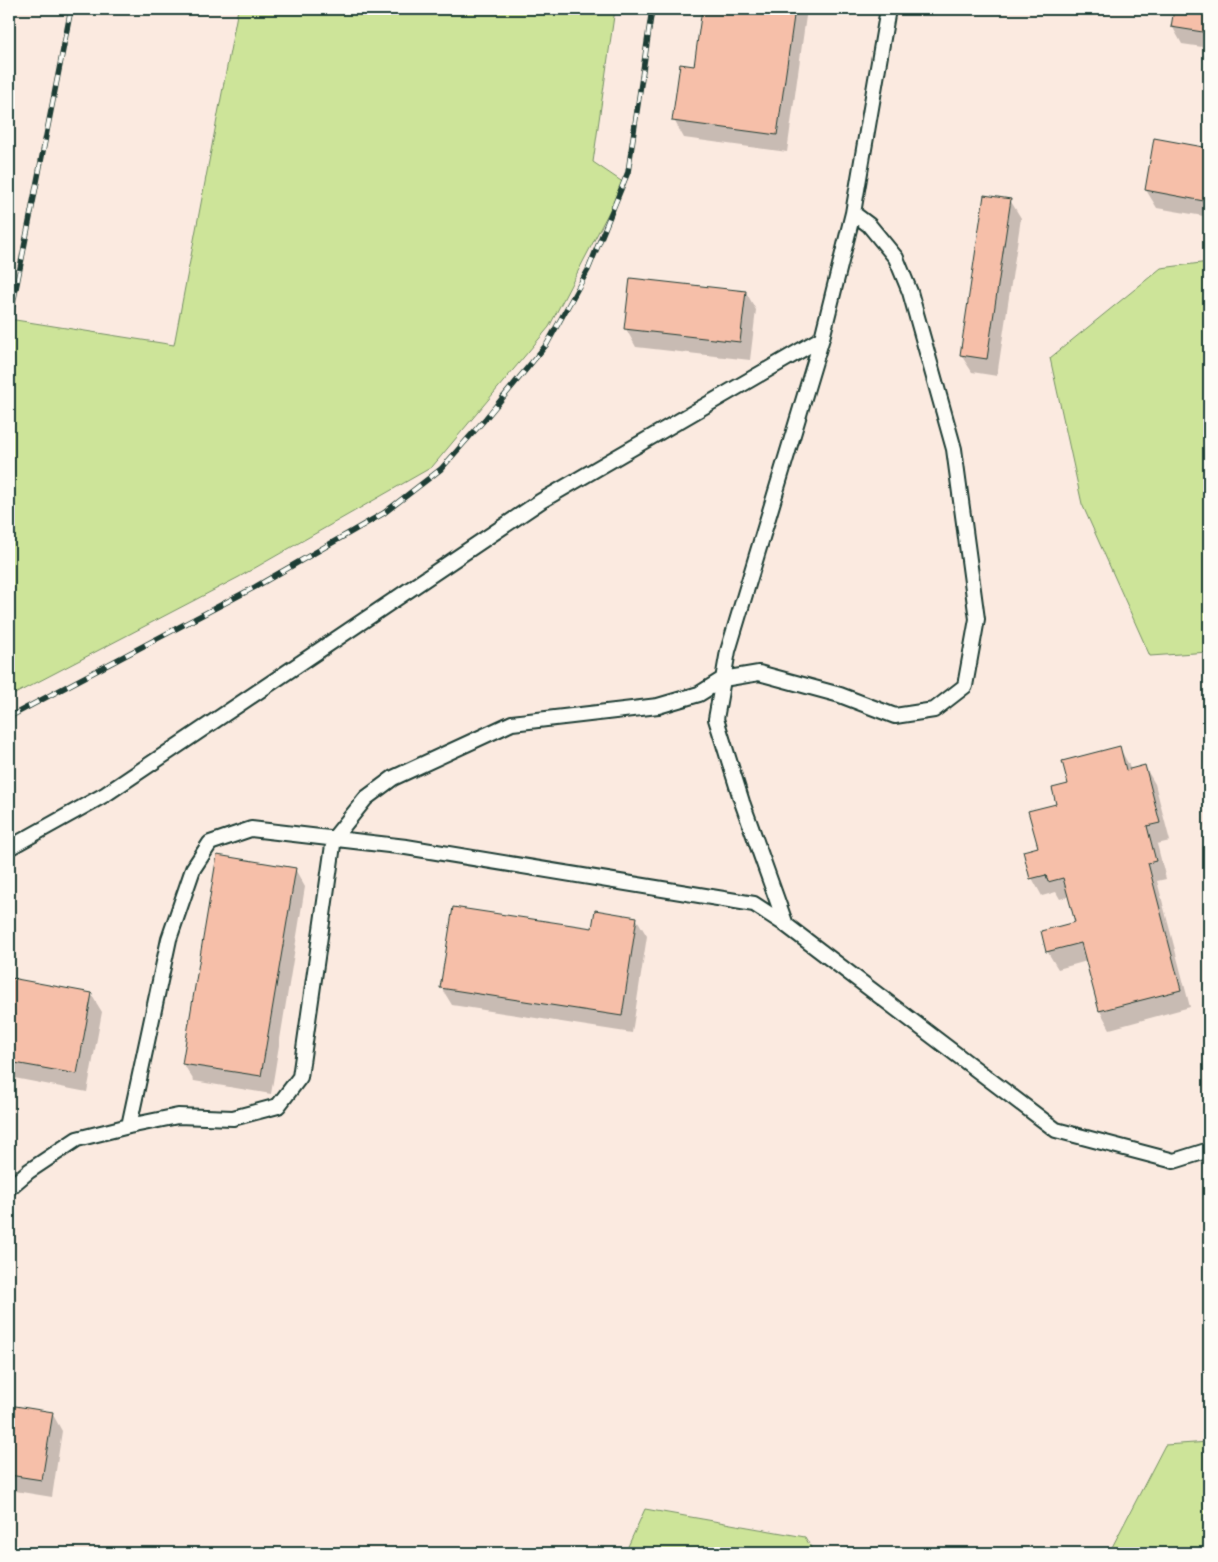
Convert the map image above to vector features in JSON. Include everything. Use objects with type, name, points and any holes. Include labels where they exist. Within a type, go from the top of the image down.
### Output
[{"type":"lane","points":[[786,925],[742,802],[716,719],[731,642],[822,338],[853,212],[888,9]]},
{"type":"lane","points":[[9,1188],[30,1171],[77,1139],[178,1116],[233,1118],[278,1106],[300,1077],[334,838],[366,798],[393,778],[512,723],[658,706],[699,694],[723,679],[759,673],[840,695],[895,716],[934,710],[965,686],[977,619],[954,449],[910,292],[896,258],[869,225],[853,212]]},
{"type":"lane","points":[[9,848],[106,794],[541,501],[822,338]]},
{"type":"lane","points":[[129,1126],[169,939],[193,869],[210,843],[251,829],[416,848],[754,904],[786,925],[1056,1130],[1174,1161],[1209,1150]]},
{"type":"shaded area","points":[[9,9],[1209,9],[1209,1553],[9,1553]]},
{"type":"green space","points":[[238,9],[615,9],[593,162],[624,183],[549,327],[432,467],[239,577],[9,697],[9,319],[174,345]]},
{"type":"green space","points":[[1209,262],[1209,652],[1150,656],[1082,504],[1050,358],[1161,268]]},
{"type":"green space","points":[[1209,1442],[1209,1553],[1109,1553],[1165,1445]]},
{"type":"green space","points":[[645,1509],[805,1537],[814,1553],[625,1553]]},
{"type":"building","points":[[702,9],[795,9],[777,135],[672,121],[680,64],[694,66]]},
{"type":"building","points":[[1174,9],[1209,9],[1209,33],[1171,27]]},
{"type":"building","points":[[1154,138],[1209,148],[1209,202],[1145,190]]},
{"type":"building","points":[[984,195],[1011,199],[987,359],[960,355]]},
{"type":"building","points":[[630,278],[746,291],[740,342],[624,329]]},
{"type":"building","points":[[1120,746],[1126,770],[1145,765],[1160,823],[1147,826],[1156,861],[1148,863],[1181,990],[1099,1011],[1081,943],[1046,952],[1041,931],[1075,922],[1063,878],[1048,882],[1046,875],[1030,879],[1023,851],[1038,847],[1028,811],[1056,804],[1052,788],[1068,784],[1062,761]]},
{"type":"building","points":[[217,855],[296,868],[261,1076],[182,1064]]},
{"type":"building","points":[[453,907],[592,928],[595,910],[637,917],[622,1016],[440,988]]},
{"type":"building","points":[[11,978],[92,993],[77,1074],[9,1062],[9,990]]},
{"type":"building","points":[[9,1405],[53,1412],[42,1480],[9,1475]]},
{"type":"railway","points":[[9,324],[71,9]]},
{"type":"railway","points":[[9,717],[255,587],[384,513],[441,469],[547,344],[588,270],[628,172],[652,9]]}]
